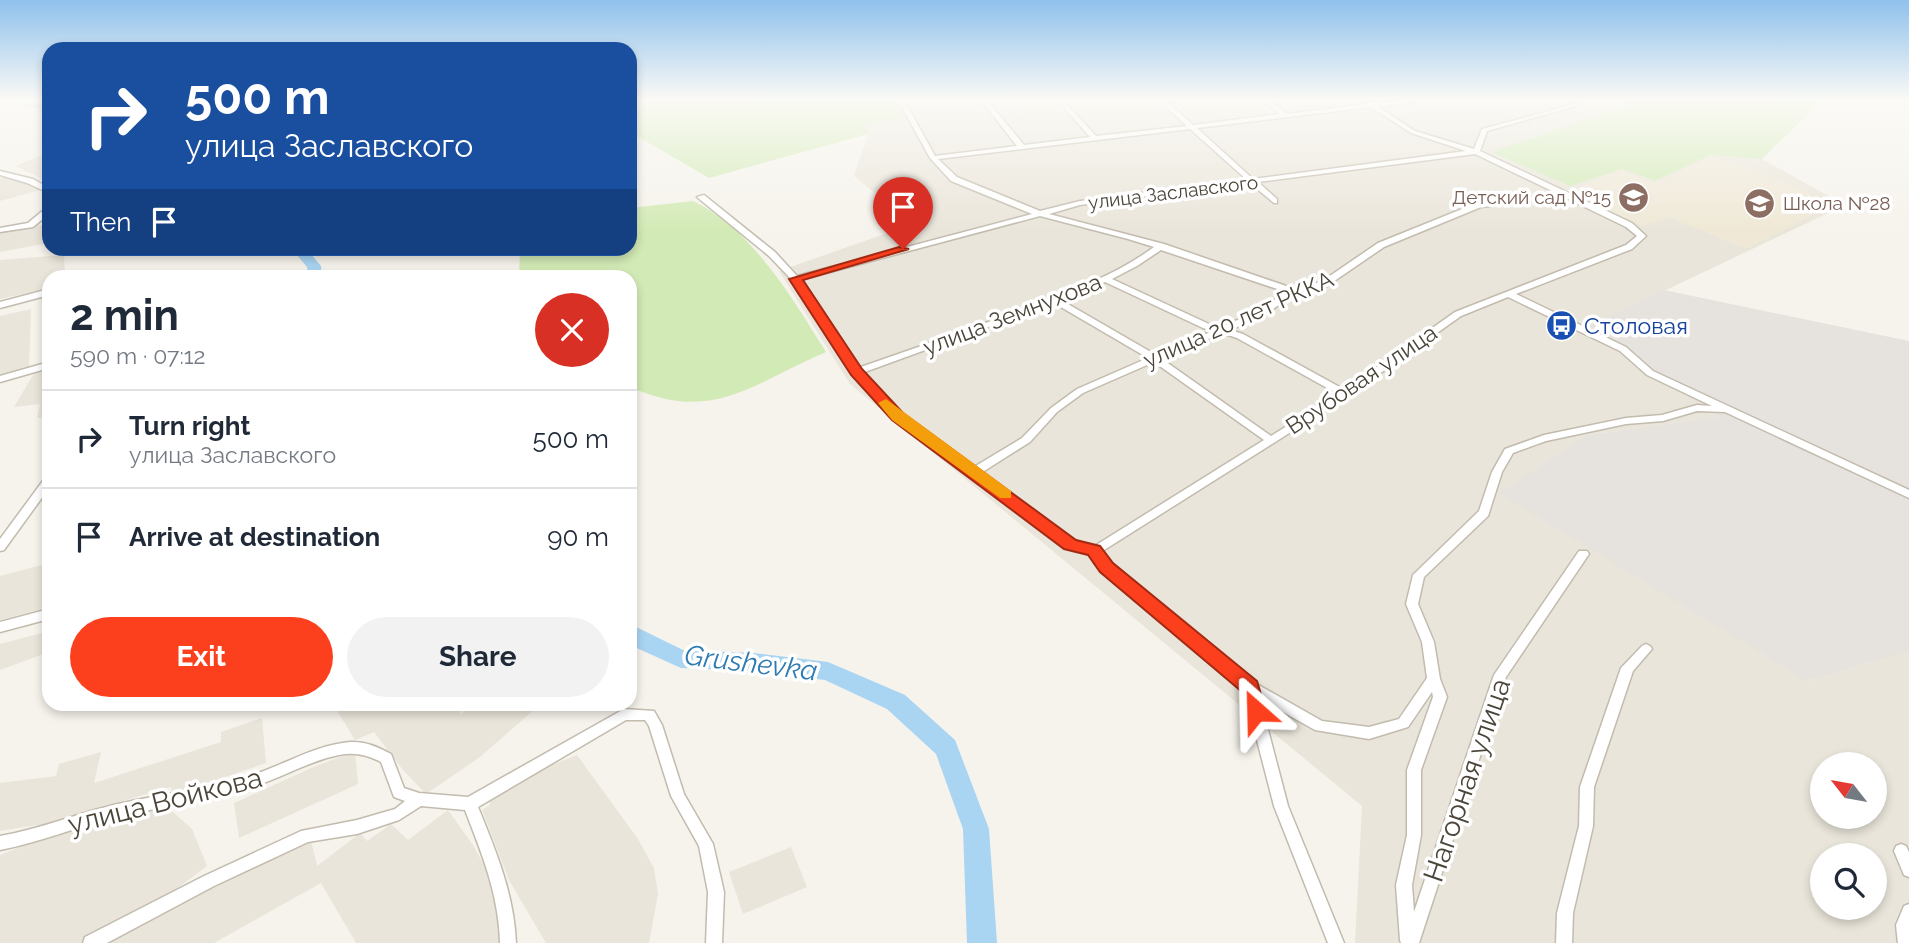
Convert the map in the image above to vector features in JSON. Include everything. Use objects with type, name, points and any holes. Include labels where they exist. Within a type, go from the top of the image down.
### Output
[{"type":"street","points":[[925,144],[933,158],[954,179],[1037,213],[1161,246],[1292,291]]},
{"type":"street","points":[[933,158],[1046,144]]},
{"type":"street","points":[[1210,144],[1274,201]]},
{"type":"street","points":[[1451,144],[1476,152],[1558,192]]},
{"type":"street","points":[[1476,152],[1479,144]]},
{"type":"street","name":"улица Заславского","points":[[795,279],[1080,203],[1252,183],[1476,152]]},
{"type":"street","points":[[0,173],[30,181],[42,187]]},
{"type":"street","name":"Врубовая улица","points":[[1094,551],[1345,394],[1458,314],[1629,247],[1642,236],[1629,225],[1558,192]]},
{"type":"street","name":"улица 20 лет РККА","points":[[976,471],[1026,440],[1054,410],[1080,391],[1262,313],[1292,291],[1324,284],[1381,246],[1480,205],[1524,201],[1558,192]]},
{"type":"street","points":[[701,197],[772,254],[795,279],[856,372],[898,416],[976,471],[1070,544],[1094,551],[1107,568],[1250,687],[1320,726],[1369,733],[1403,723],[1434,679]]},
{"type":"street","points":[[0,230],[30,225],[42,216]]},
{"type":"street","name":"улица Земнухова","points":[[856,372],[1105,279],[1140,263],[1161,246]]},
{"type":"street","points":[[1105,279],[1206,327],[1240,335],[1345,394]]},
{"type":"street","points":[[0,305],[42,294]]},
{"type":"street","points":[[1508,294],[1623,349],[1650,373],[1909,494]]},
{"type":"street","points":[[1054,300],[1154,358],[1194,389],[1272,440]]},
{"type":"street","points":[[0,379],[42,367]]},
{"type":"street","points":[[1410,943],[1404,885],[1414,835],[1414,770],[1440,697],[1428,642],[1412,604],[1419,575],[1484,513],[1497,472],[1509,451],[1544,438],[1626,421],[1663,418],[1697,408],[1725,409]]},
{"type":"street","points":[[0,547],[42,490]]},
{"type":"street","name":"Нагорная улица","points":[[1410,943],[1500,675],[1583,554]]},
{"type":"street","points":[[0,627],[42,616]]},
{"type":"street","points":[[1564,943],[1565,913],[1586,826],[1587,787],[1599,745],[1628,668],[1646,649]]},
{"type":"street","points":[[1250,687],[1281,806],[1336,943]]},
{"type":"street","points":[[91,943],[209,881],[306,836],[357,827],[388,817],[419,799],[470,804],[624,714],[649,715],[662,741],[678,796],[706,844],[716,892],[714,943]]},
{"type":"street","name":"улица Войкова","points":[[0,843],[23,839],[118,810],[203,796],[264,778],[297,762],[351,748],[369,749],[386,758],[399,793],[419,799]]},
{"type":"street","points":[[470,804],[500,881],[508,918],[508,943]]},
{"type":"street","points":[[1901,851],[1909,870]]},
{"type":"street","points":[[1906,943],[1904,925],[1909,911]]},
{"type":"shaded area","points":[[865,144],[1515,144],[1492,152],[1570,185],[1622,169],[1655,181],[1711,155],[1762,159],[1845,205],[1588,327],[1719,417],[1588,435],[1807,681],[1909,651],[1909,943],[1355,943],[1362,806],[850,384],[779,271],[913,224],[854,176]]},
{"type":"shaded area","points":[[42,155],[42,179],[16,166]]},
{"type":"shaded area","name":"Школа №28","points":[[1713,156],[1801,189],[1832,205],[1746,249],[1669,217],[1643,226],[1568,192],[1620,170],[1655,184]]},
{"type":"shaded area","points":[[15,174],[33,180],[40,190],[0,201],[0,178]]},
{"type":"shaded area","points":[[42,225],[42,244],[0,252],[0,231]]},
{"type":"shaded area","points":[[64,256],[65,270],[42,270],[42,290],[0,299],[0,260]]},
{"type":"shaded area","points":[[1664,290],[1909,341],[1909,651],[1807,681],[1499,493],[1588,435],[1718,417],[1587,327]]},
{"type":"shaded area","points":[[31,309],[29,367],[0,377],[0,316]]},
{"type":"shaded area","points":[[42,369],[42,418],[37,418],[40,404],[14,407],[36,370]]},
{"type":"shaded area","points":[[42,565],[42,609],[0,620],[0,576]]},
{"type":"shaded area","points":[[42,633],[42,655],[0,670],[0,644]]},
{"type":"shaded area","points":[[337,711],[459,711],[461,714],[465,711],[532,711],[480,757],[426,794],[403,770],[374,732],[355,740]]},
{"type":"shaded area","points":[[262,718],[266,763],[172,795],[171,787],[43,824],[0,831],[0,783],[56,776],[59,764],[101,752],[94,783],[221,742],[221,732]]},
{"type":"shaded area","points":[[355,752],[358,784],[239,838],[234,803],[318,765]]},
{"type":"shaded area","points":[[577,755],[638,839],[654,868],[658,894],[649,943],[546,943],[509,880],[482,810],[490,805],[489,799],[514,786],[520,778]]},
{"type":"shaded area","points":[[166,806],[192,829],[207,866],[152,907],[84,943],[0,943],[0,855],[48,836],[115,816]]},
{"type":"shaded area","points":[[448,810],[473,845],[491,878],[504,924],[500,943],[356,943],[321,883],[214,943],[105,943],[226,878],[311,840],[317,866],[360,833],[367,841],[391,824],[408,840]]},
{"type":"shaded area","points":[[791,847],[807,887],[743,914],[729,872]]},
{"type":"green space","points":[[651,144],[832,144],[709,178]]},
{"type":"green space","points":[[1514,144],[1778,144],[1762,159],[1711,155],[1655,181],[1622,169],[1570,186],[1491,152]]},
{"type":"green space","points":[[693,201],[714,213],[734,229],[769,267],[826,352],[753,387],[709,401],[686,402],[637,389],[637,270],[519,270],[520,256],[637,256],[637,207]]},
{"type":"waterway","name":"Grushevka","points":[[305,256],[314,270]]},
{"type":"waterway","name":"Grushevka","points":[[637,638],[681,659],[753,662],[828,671],[896,702],[946,748],[976,829],[982,943]]},
{"type":"slow traffic","points":[[886,403],[898,416],[1006,494]]},
{"type":"place","name":"Детский сад №15","points":[[1634,197]]},
{"type":"place","name":"Школа №28","points":[[1760,203]]},
{"type":"place","name":"Столовая","points":[[1561,325]]},
{"type":"route","points":[[903,249],[795,279],[856,372],[898,416],[976,471],[1070,544],[1094,551],[1107,568],[1250,687],[1256,711]]}]
